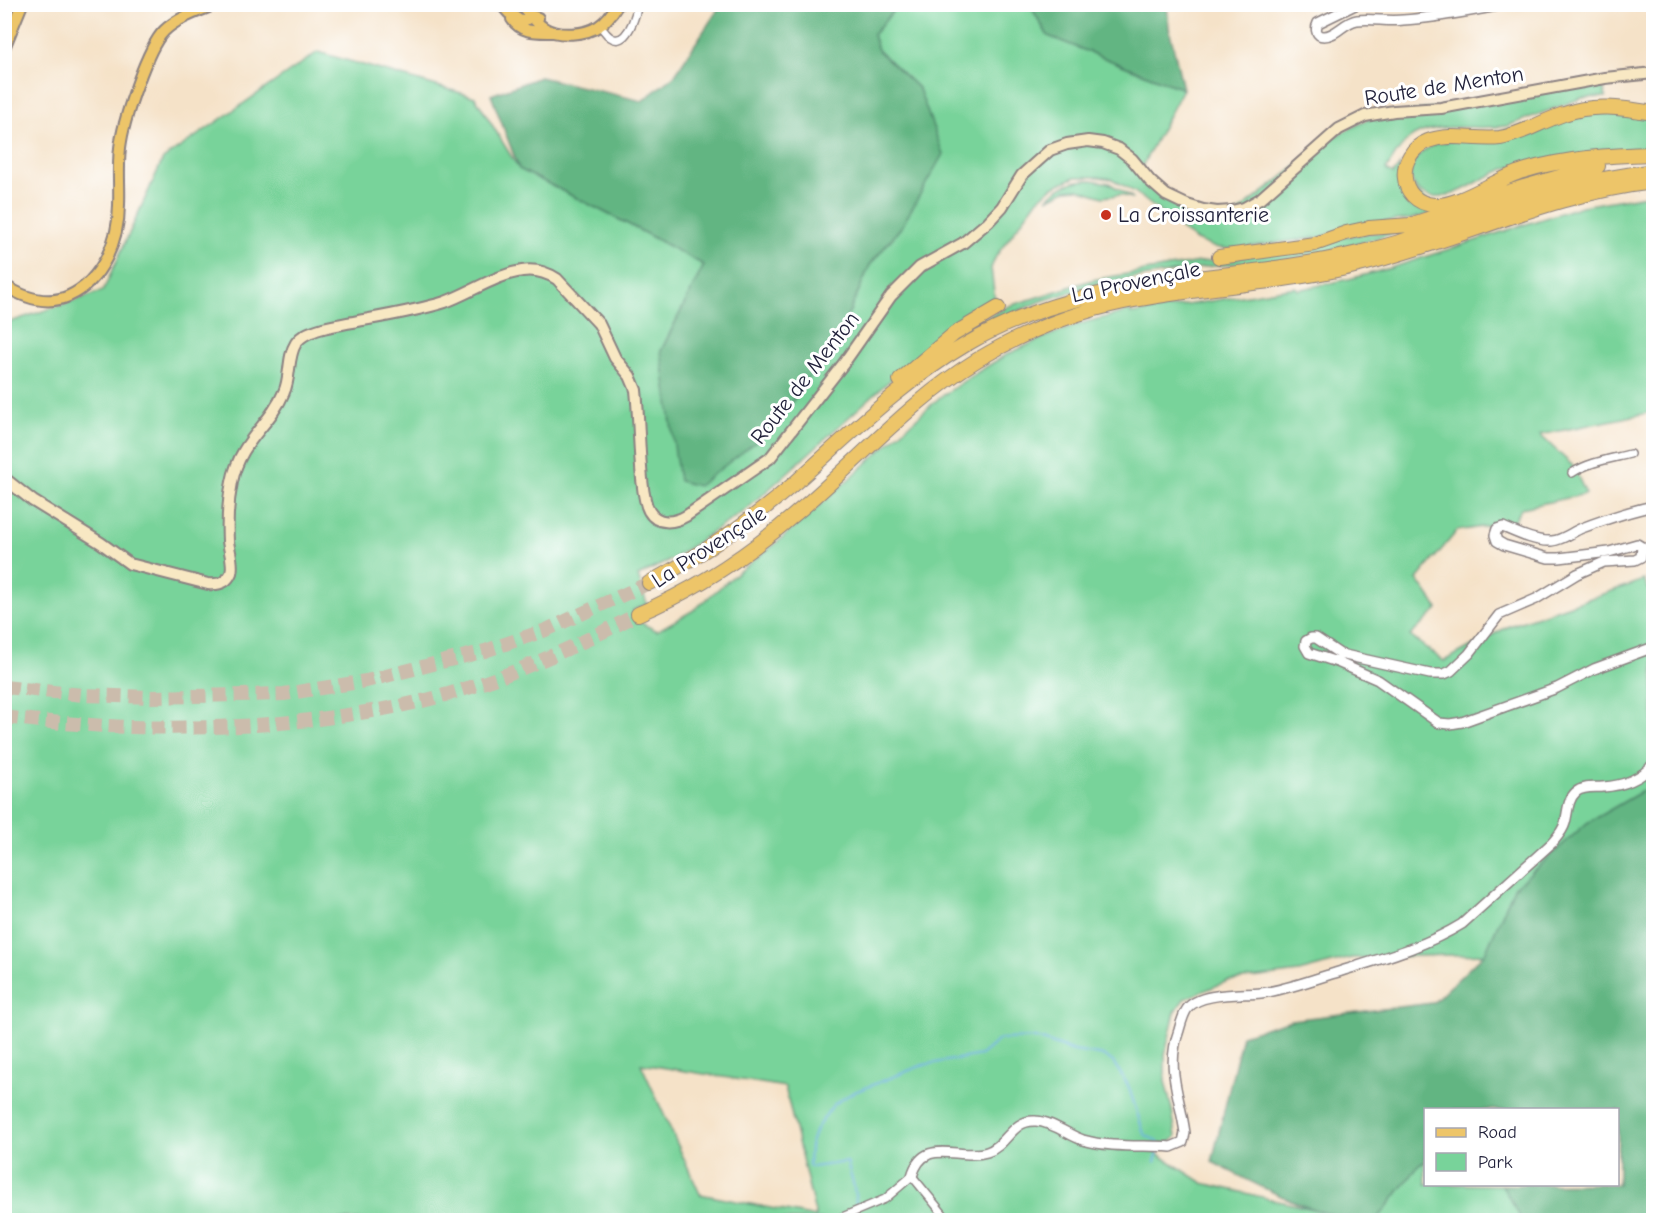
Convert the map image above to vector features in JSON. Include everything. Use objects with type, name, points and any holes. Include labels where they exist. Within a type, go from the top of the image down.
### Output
[{"type":"highway","points":[[1653,113],[1613,107],[1589,108],[1563,114],[1508,136],[1486,139],[1438,138],[1422,144],[1411,154],[1405,166],[1404,180],[1409,191],[1418,200],[1438,205],[1453,203],[1510,175],[1536,167],[1613,156],[1653,155]]},
{"type":"highway","points":[[1219,257],[1315,244],[1369,228],[1410,225],[1557,176],[1653,155]]},
{"type":"highway","name":"La Provençale","points":[[649,583],[706,550],[752,518],[898,392],[938,362],[996,329],[1047,308],[1124,288],[1306,264],[1360,253],[1558,190],[1653,171]]},
{"type":"highway","name":"La Provençale","points":[[638,614],[688,589],[741,556],[799,511],[922,399],[980,359],[1040,328],[1077,314],[1129,301],[1357,266],[1423,247],[1571,198],[1653,182]]},
{"type":"highway","points":[[836,446],[879,399],[929,353],[954,334],[998,308]]},
{"type":"main road","points":[[4,48],[21,4]]},
{"type":"main road","points":[[4,285],[31,298],[48,301],[64,298],[85,287],[95,278],[104,265],[115,230],[119,208],[121,141],[130,106],[152,47],[164,31],[184,18],[216,4]]},
{"type":"main road","points":[[501,4],[522,22],[537,18],[561,27],[577,28],[601,23]]},
{"type":"main road","points":[[520,4],[552,32]]},
{"type":"main road","points":[[527,4],[537,18]]},
{"type":"main road","points":[[509,13],[519,28],[530,31],[574,33],[592,29],[601,23],[618,4]]},
{"type":"main road","points":[[530,31],[537,18]]},
{"type":"main road","name":"Route de Menton","points":[[4,478],[42,507],[135,567],[208,584],[218,584],[227,579],[231,568],[228,514],[237,465],[251,438],[280,401],[289,377],[296,342],[311,332],[444,302],[515,273],[536,271],[549,274],[557,279],[599,324],[615,358],[633,381],[636,390],[641,468],[648,510],[652,516],[660,520],[675,522],[770,458],[844,363],[891,296],[920,267],[963,243],[988,222],[1002,207],[1022,175],[1050,150],[1067,144],[1088,141],[1103,143],[1119,149],[1132,159],[1150,181],[1166,195],[1203,210],[1232,211],[1244,208],[1260,199],[1339,129],[1365,116],[1394,111],[1441,108],[1636,74],[1653,75]]},
{"type":"street","points":[[601,23],[610,39],[617,41],[622,39],[638,4]]},
{"type":"street","points":[[1357,4],[1318,23],[1317,33],[1320,36],[1326,36],[1347,22],[1360,20],[1405,20],[1509,4]]},
{"type":"street","points":[[1572,473],[1581,467],[1630,454]]},
{"type":"street","points":[[1653,506],[1627,512],[1551,541],[1503,527],[1497,529],[1495,535],[1497,541],[1504,545],[1548,558],[1609,552],[1638,544],[1642,547],[1642,552],[1641,557],[1635,560],[1604,562],[1577,574],[1536,599],[1498,615],[1469,654],[1444,674],[1430,675],[1340,654],[1316,638],[1306,641],[1305,646],[1309,653],[1337,662],[1378,680],[1428,717],[1439,723],[1450,724],[1462,722],[1549,691],[1594,669],[1653,647]]},
{"type":"street","points":[[835,1221],[885,1199],[912,1176],[915,1166],[923,1156],[933,1153],[986,1152],[995,1148],[1017,1126],[1029,1121],[1048,1124],[1083,1140],[1171,1147],[1183,1142],[1185,1132],[1172,1057],[1183,1018],[1195,1001],[1282,989],[1406,951],[1445,934],[1462,924],[1552,843],[1562,831],[1572,797],[1578,790],[1616,786],[1629,782],[1645,774],[1653,763]]},
{"type":"street","points":[[912,1176],[948,1221]]},
{"type":"green space","points":[[719,5],[898,5],[873,35],[878,50],[919,89],[943,154],[902,226],[870,265],[841,331],[774,428],[698,486],[679,481],[661,351],[704,265],[519,169],[491,95],[540,77],[642,101],[674,76]]},
{"type":"green space","points":[[898,5],[1030,5],[1048,36],[1183,89],[1138,174],[1167,201],[1196,213],[1235,214],[1337,135],[1373,117],[1602,83],[1606,97],[1582,98],[1507,126],[1442,128],[1419,133],[1402,146],[1386,170],[1393,174],[1400,165],[1399,174],[1438,212],[1410,219],[1355,224],[1322,237],[1230,249],[1213,247],[1194,239],[1135,192],[1112,179],[1075,177],[1053,187],[1038,199],[996,256],[991,268],[994,306],[929,345],[746,510],[672,559],[638,576],[647,604],[633,610],[641,623],[657,631],[694,610],[774,545],[939,398],[1004,356],[1045,337],[1086,322],[1131,311],[1131,314],[1296,287],[1298,290],[1349,279],[1391,268],[1582,206],[1653,194],[1653,412],[1540,435],[1573,466],[1586,494],[1522,508],[1512,522],[1457,531],[1417,579],[1438,609],[1410,636],[1444,661],[1509,626],[1644,580],[1654,602],[1653,785],[1587,823],[1514,888],[1485,954],[1351,958],[1299,972],[1228,981],[1184,999],[1175,1012],[1165,1054],[1165,1081],[1176,1137],[1169,1143],[1144,1145],[1203,1183],[1359,1220],[5,1220],[4,324],[103,291],[163,159],[318,52],[475,97],[519,169],[704,265],[661,351],[841,331],[870,265],[902,226],[919,89],[878,50],[873,35]],"holes":[[[641,1064],[785,1087],[816,1217],[700,1194]]]},
{"type":"green space","points":[[1030,5],[1167,5],[1169,28],[1183,89],[1048,36]]},
{"type":"green space","points":[[1600,112],[1653,118],[1653,149],[1525,164],[1499,171],[1457,192],[1440,197],[1420,192],[1413,182],[1411,169],[1414,162],[1418,156],[1435,144]]},
{"type":"green space","points":[[1092,180],[1109,183],[1133,198],[1119,195],[1103,197],[1078,189],[1066,190],[1047,199],[1067,184]]},
{"type":"green space","points":[[1405,230],[1353,245],[1294,258],[1205,267],[1098,284],[1042,301],[976,328],[973,325],[1009,306],[1092,280],[1199,262],[1233,259],[1355,235]]},
{"type":"green space","points":[[1653,785],[1653,1220],[1522,1220],[1503,1186],[1619,1186],[1619,1108],[1424,1108],[1424,1162],[1420,1164],[1377,1220],[1355,1219],[1312,1209],[1271,1192],[1212,1162],[1242,1035],[1291,1020],[1433,1003],[1485,953],[1514,888],[1587,823]]},
{"type":"green space","points":[[1424,1162],[1424,1186],[1503,1186],[1522,1220],[1377,1220],[1420,1164]]},
{"type":"waterway","points":[[856,1203],[847,1162],[812,1167],[809,1165],[810,1146],[816,1129],[833,1105],[852,1093],[923,1065],[981,1055],[1000,1039],[1036,1038],[1074,1051],[1105,1056],[1113,1062],[1128,1085],[1144,1134],[1158,1142],[1158,1145]]},
{"type":"waterway","points":[[1155,1162],[1158,1150]]},
{"type":"tunnel","points":[[4,687],[83,695],[152,697],[284,694],[366,681],[485,651],[546,630],[649,583]]},
{"type":"tunnel","points":[[4,717],[84,725],[165,728],[286,723],[391,708],[455,692],[502,676],[548,658],[638,614]]},
{"type":"place","name":"La Croissanterie","points":[[1106,215]]}]
